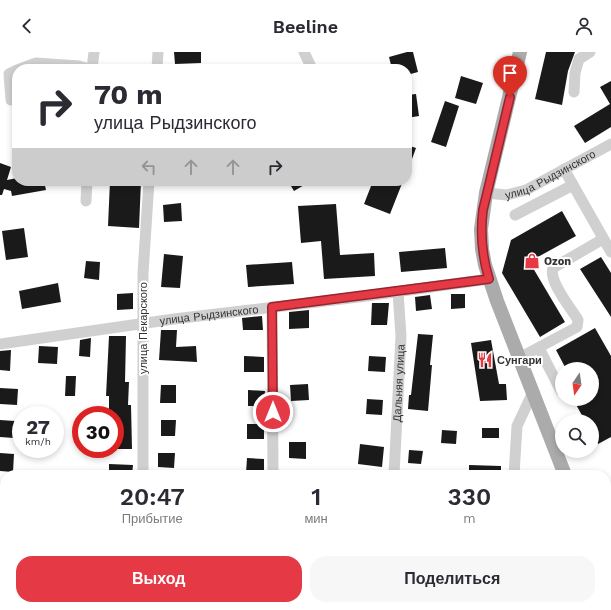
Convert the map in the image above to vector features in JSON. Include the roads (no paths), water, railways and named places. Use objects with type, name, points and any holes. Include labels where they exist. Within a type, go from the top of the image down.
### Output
[{"type":"main road","points":[[520,52],[486,193],[481,229],[482,249],[489,279],[563,470]]},
{"type":"street","points":[[93,64],[94,52]]},
{"type":"street","points":[[157,64],[158,52]]},
{"type":"street","points":[[304,52],[310,64]]},
{"type":"street","points":[[574,92],[575,73],[579,59],[590,52]]},
{"type":"street","points":[[33,64],[44,64]]},
{"type":"street","points":[[11,100],[9,74],[12,72]]},
{"type":"street","name":"улица Рыдзинского","points":[[486,193],[506,195],[516,193],[611,144]]},
{"type":"street","points":[[564,169],[611,252]]},
{"type":"street","points":[[515,215],[573,185]]},
{"type":"street","points":[[86,200],[87,186]]},
{"type":"street","name":"улица Пекарского","points":[[143,470],[143,273],[149,186]]},
{"type":"street","points":[[519,358],[572,330],[578,324],[578,320],[553,280],[552,272],[554,268],[603,239]]},
{"type":"street","name":"улица Рыдзинского","points":[[0,344],[489,279]]},
{"type":"street","name":"Дальняя улица","points":[[394,470],[401,336],[398,292]]},
{"type":"street","points":[[272,307],[273,470]]},
{"type":"street","points":[[539,348],[555,379]]},
{"type":"street","points":[[514,470],[517,426],[533,392]]},
{"type":"place","name":"Ozon","points":[[532,261]]},
{"type":"place","name":"Сунгари","points":[[485,360]]}]
